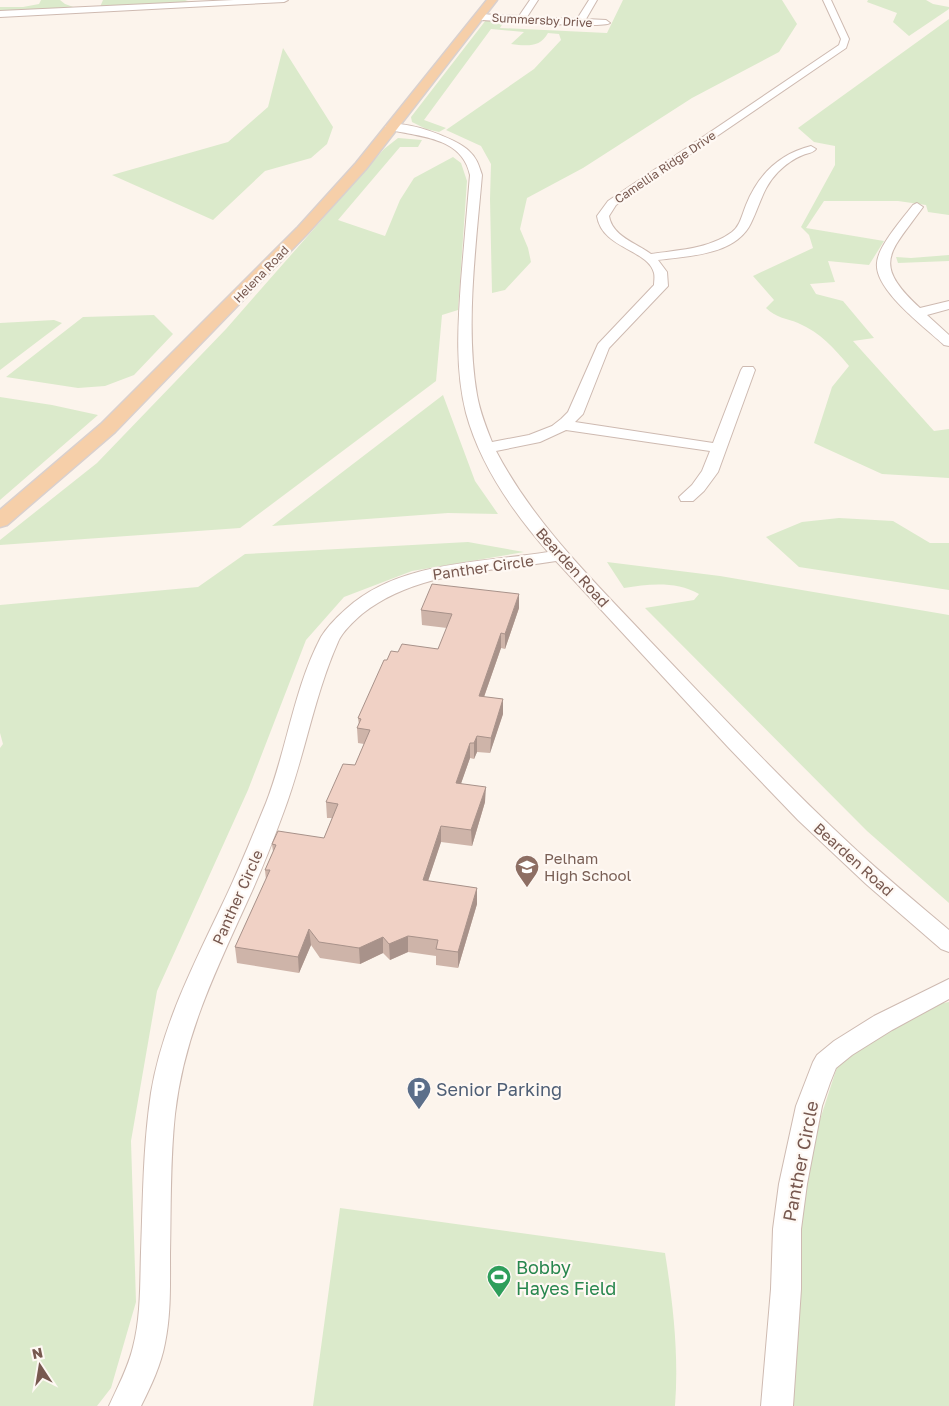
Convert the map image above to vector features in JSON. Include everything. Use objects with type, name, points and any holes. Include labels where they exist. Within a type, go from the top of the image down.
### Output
[{"type":"main road","name":"Helena Road","points":[[0,521],[82,452],[131,406],[303,230],[361,166],[492,0]]},
{"type":"street","points":[[0,14],[284,0]]},
{"type":"street","points":[[521,19],[534,0]]},
{"type":"street","points":[[580,22],[593,0]]},
{"type":"street","name":"Camellia Ridge Drive","points":[[564,425],[575,414],[603,346],[661,286],[662,274],[656,263],[607,230],[602,221],[603,212],[612,203],[843,46],[845,39],[827,0]]},
{"type":"street","name":"Summersby Drive","points":[[478,17],[606,23]]},
{"type":"street","name":"Bearden Road","points":[[386,133],[404,129],[431,135],[463,149],[473,160],[476,168],[464,345],[469,395],[478,428],[487,448],[495,465],[521,506],[561,555],[800,809],[847,854],[949,943]]},
{"type":"street","points":[[650,258],[714,245],[736,235],[744,225],[757,190],[769,173],[794,154],[811,149]]},
{"type":"street","points":[[917,207],[885,256],[882,269],[890,284],[949,342]]},
{"type":"street","points":[[918,313],[949,305]]},
{"type":"street","points":[[688,497],[710,472],[748,370]]},
{"type":"street","points":[[487,448],[537,437],[564,425],[600,432],[718,448]]},
{"type":"street","name":"Panther Circle","points":[[125,1406],[147,1357],[155,1303],[157,1160],[168,1070],[176,1041],[193,997],[219,935],[245,884],[260,846],[290,760],[299,725],[329,641],[341,624],[364,604],[383,592],[415,579],[448,570],[561,555]]},
{"type":"street","name":"Panther Circle","points":[[777,1406],[786,1289],[787,1229],[793,1184],[809,1106],[817,1082],[826,1062],[843,1048],[883,1023],[949,988]]},
{"type":"green space","points":[[41,0],[60,0],[76,8],[0,12],[0,7],[23,7],[39,4]]},
{"type":"green space","points":[[103,0],[185,0],[191,2],[255,0],[100,7]]},
{"type":"green space","points":[[623,0],[782,0],[797,24],[779,52],[692,98],[583,168],[527,198],[520,229],[528,248],[531,262],[505,290],[492,293],[491,164],[481,146],[446,130],[534,69],[561,40],[559,34],[548,33],[537,44],[522,45],[511,44],[524,32],[491,29],[424,120],[446,128],[439,132],[426,129],[412,122],[411,117],[486,20],[505,20],[500,28],[607,33]]},
{"type":"green space","points":[[868,0],[926,0],[933,4],[949,7],[949,9],[909,36],[893,22],[897,13],[867,2]]},
{"type":"green space","points":[[949,19],[949,215],[928,212],[926,205],[898,201],[824,201],[806,228],[884,241],[869,265],[828,261],[835,282],[810,284],[816,294],[843,301],[874,338],[853,341],[934,431],[949,429],[949,478],[882,474],[814,443],[832,387],[849,366],[832,347],[813,331],[798,323],[777,316],[766,308],[774,300],[753,276],[813,248],[809,235],[801,227],[835,165],[835,146],[814,142],[798,128]]},
{"type":"green space","points":[[283,48],[333,127],[327,144],[311,158],[265,171],[213,220],[112,175],[228,142],[268,107]]},
{"type":"green space","points":[[398,138],[422,140],[418,147],[400,147],[338,220],[385,236],[400,200],[414,178],[453,157],[461,163],[467,181],[458,310],[442,315],[436,381],[240,528],[0,545],[0,540],[97,463],[226,329],[384,149]]},
{"type":"green space","points":[[949,255],[949,261],[898,263],[896,257],[911,258]]},
{"type":"green space","points":[[154,315],[173,334],[134,375],[105,386],[78,388],[6,377],[83,317]]},
{"type":"green space","points":[[54,320],[62,323],[0,370],[0,323]]},
{"type":"green space","points":[[443,395],[475,481],[498,514],[448,513],[272,526]]},
{"type":"green space","points":[[0,397],[52,405],[98,415],[0,500]]},
{"type":"green space","points":[[839,518],[893,521],[930,543],[949,543],[949,590],[799,567],[766,537],[802,522]]},
{"type":"green space","points":[[468,542],[524,552],[412,571],[344,597],[306,640],[248,790],[157,991],[131,1141],[136,1302],[111,1388],[97,1406],[0,1406],[0,748],[3,744],[0,733],[0,605],[198,587],[245,554]]},
{"type":"green space","points":[[607,562],[720,576],[949,615],[949,903],[867,831],[645,608],[694,600],[699,594],[672,585],[643,585],[624,588]]},
{"type":"green space","points":[[949,1002],[949,1406],[792,1406],[801,1215],[815,1135],[839,1061],[932,1005]]},
{"type":"green space","name":"Bobby Hayes Field","points":[[340,1208],[665,1253],[674,1329],[675,1406],[313,1406]]},
{"type":"building","points":[[432,584],[519,594],[505,634],[501,633],[479,696],[503,699],[491,738],[477,736],[474,743],[470,743],[456,783],[486,787],[471,830],[441,826],[423,880],[477,888],[458,952],[436,949],[438,940],[408,936],[389,944],[383,937],[359,948],[319,942],[309,929],[298,957],[235,947],[270,870],[265,870],[276,845],[272,844],[278,831],[324,838],[338,804],[326,802],[343,764],[355,765],[370,730],[357,728],[361,719],[358,718],[384,660],[387,660],[391,651],[398,652],[402,644],[438,649],[452,614],[421,610]]},
{"type":"place","name":"Pelham High School","points":[[527,888]]},
{"type":"place","name":"Senior Parking","points":[[419,1110]]},
{"type":"place","name":"Bobby Hayes Field","points":[[499,1298]]}]
